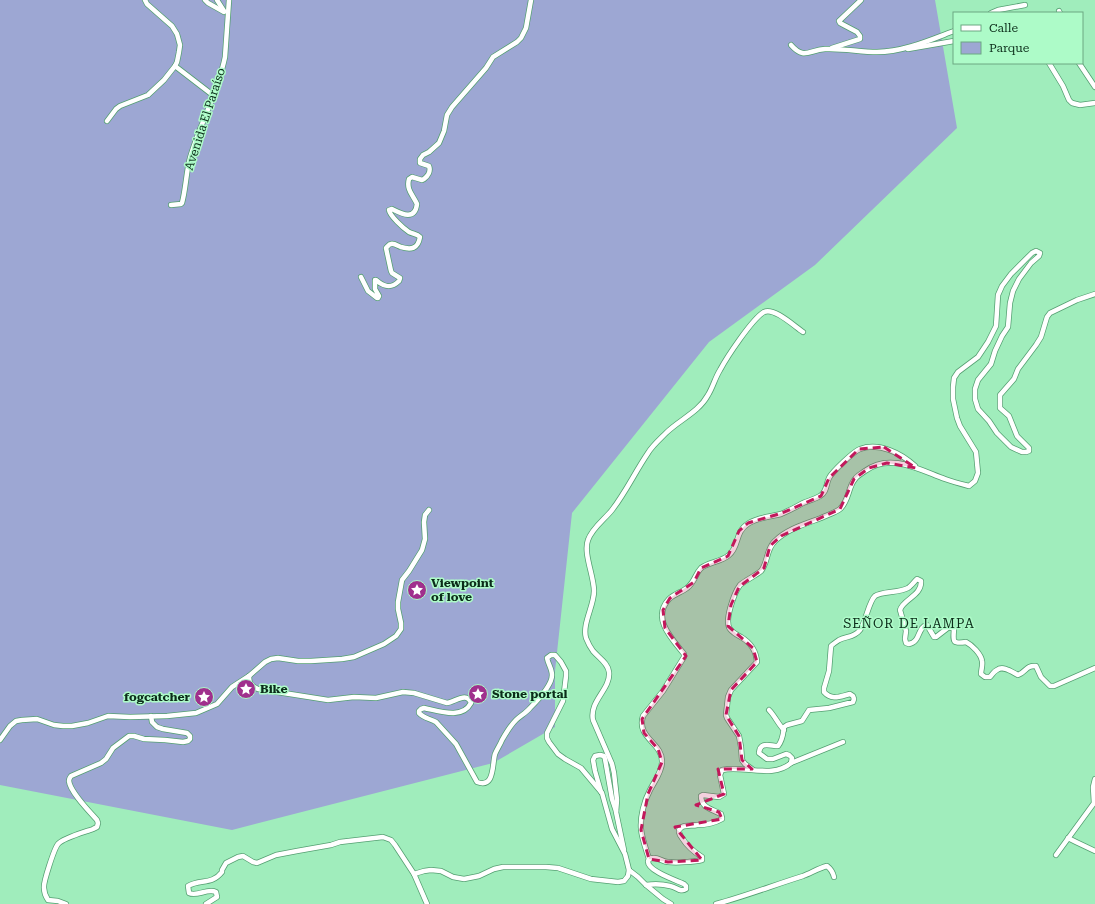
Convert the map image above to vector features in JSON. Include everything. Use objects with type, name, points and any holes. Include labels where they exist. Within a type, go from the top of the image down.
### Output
[{"type":"street","points":[[107,121],[120,106],[148,96],[175,66],[179,52],[179,40],[177,34],[172,26],[147,4],[145,0]]},
{"type":"street","points":[[205,0],[226,14]]},
{"type":"street","points":[[217,0],[226,14]]},
{"type":"street","name":"Avenida El Paraíso","points":[[171,205],[182,203],[190,158],[214,96],[223,66],[225,57],[226,14],[229,0]]},
{"type":"street","points":[[361,277],[368,291],[376,298],[379,296],[375,289],[374,280],[386,286],[392,286],[399,281],[400,278],[390,271],[386,248],[390,244],[393,244],[411,249],[418,245],[420,237],[406,229],[390,214],[389,210],[392,209],[405,215],[416,211],[417,204],[408,187],[410,179],[412,177],[424,180],[430,169],[429,166],[420,163],[420,159],[438,142],[444,131],[447,115],[452,107],[486,68],[493,57],[521,38],[526,28],[531,0]]},
{"type":"street","points":[[829,49],[860,39],[857,32],[839,21],[861,0]]},
{"type":"street","points":[[993,12],[1025,5]]},
{"type":"street","points":[[889,52],[953,31]]},
{"type":"street","points":[[792,45],[796,51],[806,54],[824,49],[862,52],[889,52],[953,41]]},
{"type":"street","points":[[1050,64],[1072,103],[1080,105],[1095,102]]},
{"type":"street","points":[[1080,64],[1095,87]]},
{"type":"street","points":[[175,66],[214,96]]},
{"type":"street","points":[[752,769],[742,760],[739,736],[726,715],[728,697],[731,690],[757,662],[753,648],[748,641],[734,633],[728,626],[731,605],[741,584],[755,576],[764,568],[773,542],[797,527],[829,515],[840,509],[854,479],[869,468],[878,464],[887,463],[908,465],[969,486],[975,481],[978,473],[976,452],[960,426],[957,418],[952,387],[954,378],[958,372],[978,357],[988,342],[996,326],[998,294],[1002,286],[1011,274],[1032,253],[1036,251],[1040,253],[1039,256],[1031,263],[1019,279],[1013,292],[1010,302],[1008,327],[995,351],[991,364],[978,380],[975,389],[975,399],[978,409],[989,420],[997,433],[1011,447],[1022,452],[1029,451],[1027,445],[1019,440],[1009,416],[1000,408],[1000,395],[1014,379],[1018,369],[1041,337],[1050,313],[1077,300],[1095,294]]},
{"type":"street","points":[[616,812],[617,800],[612,764],[593,720],[592,714],[593,708],[610,675],[608,666],[589,646],[585,634],[594,592],[593,580],[586,552],[587,541],[592,532],[612,510],[648,452],[666,432],[700,406],[708,395],[719,371],[747,329],[761,314],[765,311],[776,313],[803,332]]},
{"type":"street","points":[[646,886],[661,884],[671,886],[681,891],[685,890],[686,888],[684,884],[660,873],[649,864],[641,830],[643,810],[648,794],[661,769],[662,762],[658,749],[644,733],[642,719],[663,691],[684,657],[684,654],[665,628],[662,621],[663,610],[667,602],[670,598],[694,582],[696,575],[701,568],[728,556],[734,548],[739,531],[748,523],[763,517],[782,513],[821,496],[826,490],[829,478],[849,456],[859,449],[872,446],[884,447],[908,460],[916,468]]},
{"type":"street","points":[[0,740],[10,726],[16,721],[22,720],[37,719],[54,725],[72,726],[88,723],[108,716],[151,716],[196,713],[217,704],[232,687],[271,659],[278,658],[311,661],[354,657],[384,644],[396,636],[401,629],[398,602],[402,580],[422,550],[425,539],[424,522],[429,510]]},
{"type":"street","points":[[791,763],[792,758],[786,754],[773,759],[767,759],[759,753],[760,749],[762,746],[767,745],[778,746],[781,743],[784,728],[787,725],[802,721],[809,710],[829,708],[853,702],[854,699],[850,694],[835,698],[830,697],[824,692],[828,678],[831,646],[839,640],[850,637],[860,631],[872,601],[876,596],[899,592],[909,588],[917,580],[921,581],[921,585],[913,596],[900,606],[906,631],[906,643],[913,643],[917,639],[924,625],[927,626],[934,637],[949,627],[954,629],[954,642],[966,642],[970,644],[980,656],[982,661],[981,674],[985,677],[990,677],[997,669],[1001,668],[1010,670],[1018,675],[1022,674],[1026,668],[1036,666],[1041,677],[1050,686],[1054,686],[1095,668]]},
{"type":"street","points":[[249,676],[249,682],[252,687],[258,690],[328,700],[354,697],[376,698],[403,692],[414,693],[447,703],[468,697],[471,703],[469,707],[455,713],[446,713],[424,708],[419,711],[419,713],[436,722],[456,744],[478,782],[485,783],[491,778],[497,749],[508,729],[530,708],[549,684],[552,674],[547,658],[551,655],[555,655],[566,671],[566,676],[563,700],[550,725],[547,738],[558,754],[581,768],[602,793]]},
{"type":"street","points":[[769,710],[784,730]]},
{"type":"street","points":[[66,904],[58,900],[48,900],[46,898],[43,887],[52,857],[58,843],[97,827],[98,823],[74,793],[69,782],[70,778],[71,776],[101,763],[106,759],[113,748],[129,736],[144,739],[183,742],[190,739],[190,736],[187,733],[157,727],[152,722],[151,716]]},
{"type":"street","points":[[649,859],[657,858],[668,862],[702,860],[702,857],[694,852],[679,834],[680,830],[684,826],[711,823],[722,819],[721,814],[704,805],[701,796],[719,797],[724,794],[720,775],[723,769],[752,769],[771,771],[788,766],[791,763],[843,742]]},
{"type":"street","points":[[414,874],[430,870],[441,871],[453,877],[464,879],[479,876],[494,869],[503,867],[546,867],[558,868],[592,879],[618,882],[624,881],[628,876],[629,870],[611,795],[605,759],[604,756],[600,755],[595,756],[593,760],[595,771],[612,829],[624,854]]},
{"type":"street","points":[[1056,855],[1094,803],[1093,787],[1095,779]]},
{"type":"street","points":[[206,904],[216,897],[216,892],[212,890],[192,894],[189,893],[188,886],[218,878],[226,863],[238,856],[243,856],[257,863],[297,850],[331,845],[340,842],[383,837],[396,845],[414,874],[426,904]]},
{"type":"street","points":[[1068,838],[1095,850]]},
{"type":"street","points":[[716,904],[812,873],[827,866],[834,877]]},
{"type":"street","points":[[629,870],[646,886],[671,904]]},
{"type":"highlighted area","points":[[884,447],[916,468],[887,463],[869,468],[854,479],[840,509],[781,536],[770,546],[764,568],[739,587],[731,605],[728,626],[753,648],[757,662],[731,690],[726,715],[739,736],[742,760],[752,769],[718,769],[724,794],[696,805],[719,812],[722,819],[675,827],[702,860],[668,862],[649,859],[641,830],[648,794],[662,762],[658,749],[644,733],[642,719],[686,656],[665,628],[663,610],[670,598],[694,582],[701,568],[728,556],[739,531],[748,523],[782,513],[821,496],[829,478],[859,449]]},
{"type":"green space","points":[[0,0],[935,0],[957,128],[815,265],[709,342],[572,513],[555,671],[555,727],[493,763],[232,830],[0,785]]},
{"type":"place","name":"Viewpoint of love","points":[[417,590]]},
{"type":"place","name":"Bike","points":[[246,689]]},
{"type":"place","name":"Stone portal","points":[[478,694]]},
{"type":"place","name":"fogcatcher","points":[[204,697]]},
{"type":"district","name":"SEÑOR DE LAMPA","points":[[909,623]]}]
